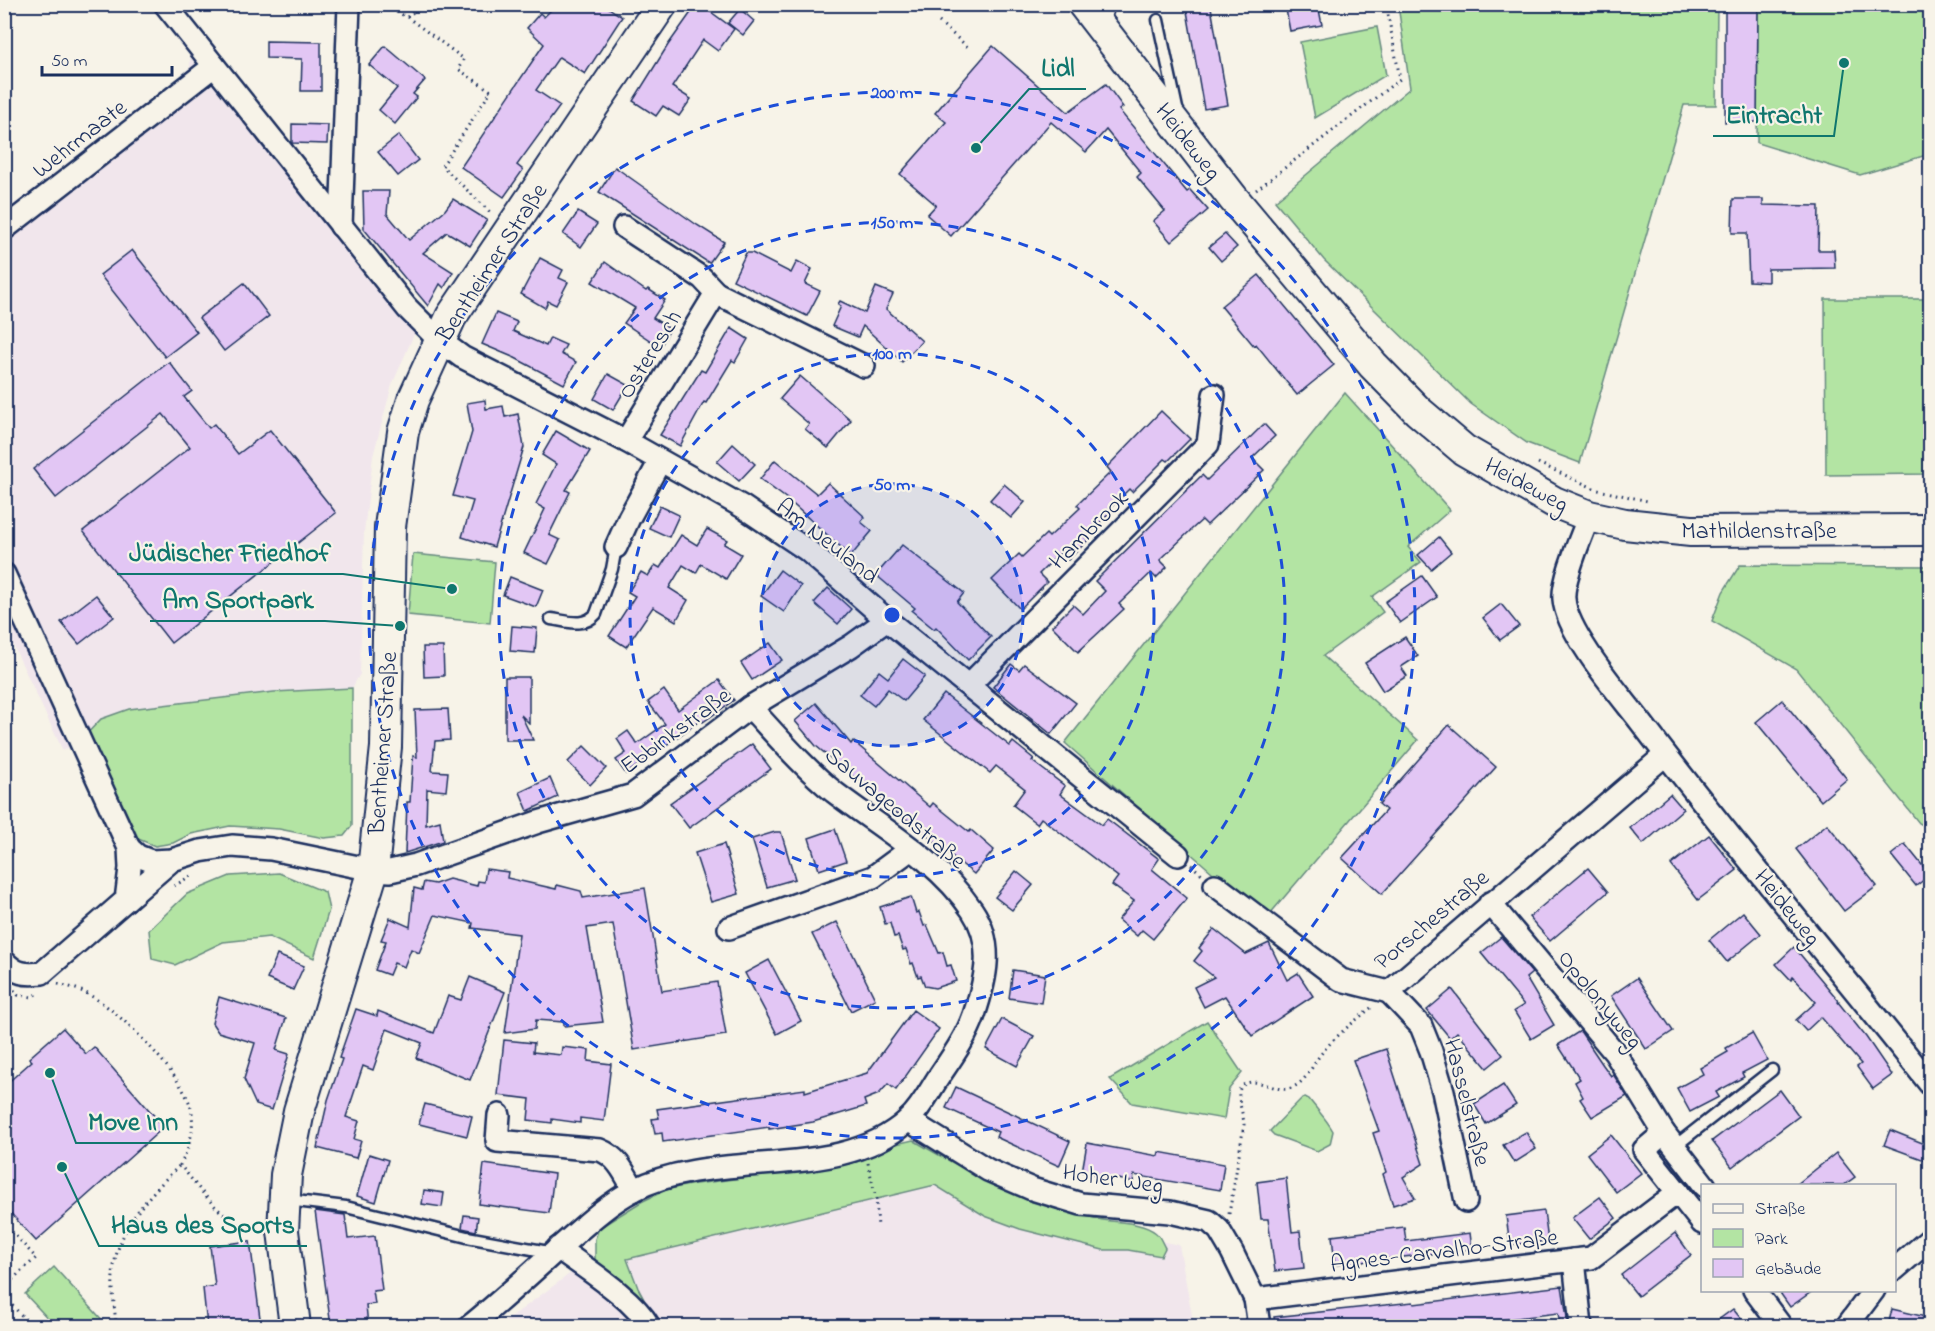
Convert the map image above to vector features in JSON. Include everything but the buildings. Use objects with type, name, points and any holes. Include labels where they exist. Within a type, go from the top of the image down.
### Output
[{"type":"street","points":[[165,4],[407,308],[439,340]]},
{"type":"street","points":[[341,226],[349,4]]},
{"type":"street","name":"Bentheimer Straße","points":[[295,1326],[283,1231],[284,1200],[290,1152],[299,1112],[373,870],[386,747],[390,527],[403,432],[439,340],[451,317],[662,4]]},
{"type":"street","name":"Heideweg","points":[[1099,7],[1182,132],[1238,204],[1373,364],[1418,411],[1464,450],[1554,502],[1594,503],[1569,570],[1563,598],[1573,628],[1599,667],[1665,755],[1930,1084]]},
{"type":"street","name":"Wehrmaate","points":[[4,229],[214,66]]},
{"type":"street","points":[[624,227],[702,278],[716,293],[864,366]]},
{"type":"street","name":"Osteresch","points":[[626,441],[716,293]]},
{"type":"street","name":"Am Neuland","points":[[439,340],[462,357],[626,441],[743,507],[807,550],[887,620],[1178,855]]},
{"type":"street","name":"Hambrook","points":[[969,685],[1208,444],[1215,395]]},
{"type":"street","points":[[616,547],[660,461]]},
{"type":"street","name":"Mathildenstraße","points":[[1594,503],[1635,526],[1691,531],[1930,530]]},
{"type":"street","points":[[4,574],[129,848],[130,868],[126,900]]},
{"type":"street","name":"Ebbinkstraße","points":[[172,860],[200,851],[232,846],[271,849],[373,870],[390,871],[416,865],[538,822],[633,795],[750,706],[887,620]]},
{"type":"street","name":"Sauvageodstraße","points":[[470,1326],[578,1231],[634,1190],[681,1174],[726,1166],[829,1156],[863,1147],[886,1136],[908,1120],[959,1049],[983,989],[987,965],[981,927],[974,912],[959,893],[911,849],[815,776],[750,706]]},
{"type":"street","name":"Porschestraße","points":[[1215,885],[1341,980],[1389,992],[1665,755]]},
{"type":"street","points":[[129,848],[138,856],[151,861],[172,860]]},
{"type":"street","points":[[729,928],[873,877],[911,849]]},
{"type":"street","points":[[4,961],[13,971],[27,975],[42,974],[172,860]]},
{"type":"street","name":"Opolonyweg","points":[[1490,903],[1614,1053],[1669,1140],[1704,1184]]},
{"type":"street","name":"Hasselstraße","points":[[1389,992],[1421,1026],[1431,1051],[1443,1091],[1466,1201]]},
{"type":"street","points":[[499,1114],[497,1141],[600,1150],[611,1154],[634,1190]]},
{"type":"street","name":"Hoher Weg","points":[[908,1120],[988,1170],[1032,1189],[1081,1204],[1170,1212],[1209,1221],[1219,1230]]},
{"type":"street","points":[[1669,1140],[1644,1150],[1690,1197],[1701,1221]]},
{"type":"street","points":[[1574,1260],[1591,1258],[1690,1197]]},
{"type":"street","points":[[1219,1230],[1232,1251],[1255,1299],[1259,1326]]},
{"type":"street","points":[[1896,1268],[1930,1239]]},
{"type":"street","points":[[556,1251],[625,1299],[644,1317],[649,1326]]},
{"type":"street","name":"Agnes-Carvalho-Straße","points":[[1255,1299],[1574,1260],[1581,1326]]},
{"type":"street","points":[[1756,1292],[1781,1326]]},
{"type":"street","points":[[1847,1326],[1872,1292]]},
{"type":"lane","points":[[1158,20],[1173,81],[1182,132]]},
{"type":"lane","points":[[551,619],[584,623],[592,619],[596,614],[612,569],[616,547]]},
{"type":"lane","points":[[1669,1140],[1772,1070]]},
{"type":"lane","points":[[284,1200],[346,1207],[467,1237],[556,1251]]},
{"type":"path","points":[[380,4],[407,18],[464,59],[458,69],[491,92],[441,166],[497,220]]},
{"type":"path","points":[[407,18],[423,4]]},
{"type":"path","points":[[1238,204],[1400,79],[1386,4]]},
{"type":"path","points":[[939,22],[970,49]]},
{"type":"path","name":"Heideweg","points":[[1535,462],[1594,503]]},
{"type":"path","points":[[1178,855],[1215,885]]},
{"type":"path","points":[[171,887],[203,872]]},
{"type":"path","points":[[61,979],[54,983],[74,987],[95,998],[115,1011],[134,1029],[182,1088],[192,1110],[193,1132],[188,1150],[180,1165],[153,1191],[134,1214],[117,1250],[113,1275],[116,1326]]},
{"type":"path","points":[[11,988],[18,995],[32,997],[46,988]]},
{"type":"path","points":[[1219,1230],[1226,1224],[1242,1144],[1244,1115],[1239,1100],[1239,1089],[1243,1084],[1252,1082],[1280,1089],[1291,1088],[1312,1070],[1320,1055],[1332,1043],[1389,992]]},
{"type":"path","points":[[863,1147],[876,1199],[878,1227]]},
{"type":"path","points":[[180,1165],[230,1220],[242,1227],[262,1231]]},
{"type":"path","points":[[4,1223],[36,1258],[4,1287]]},
{"type":"path","points":[[4,1297],[29,1323],[25,1326]]},
{"type":"shaded area","points":[[190,57],[415,332],[392,385],[373,456],[364,532],[360,674],[352,688],[274,692],[129,709],[63,751],[5,628],[4,212],[186,74],[190,67]]},
{"type":"shaded area","points":[[919,1165],[1021,1212],[1179,1245],[1194,1326],[499,1326],[621,1236]]},
{"type":"green space","points":[[1398,5],[1717,5],[1716,105],[1684,105],[1580,463],[1527,443],[1471,404],[1324,260],[1275,201],[1410,88]]},
{"type":"green space","points":[[1758,5],[1930,5],[1930,154],[1860,175],[1757,143]]},
{"type":"green space","points":[[1377,27],[1386,75],[1315,118],[1300,42]]},
{"type":"green space","points":[[1825,299],[1930,299],[1930,474],[1826,475]]},
{"type":"green space","points":[[1345,393],[1450,510],[1408,547],[1421,562],[1372,597],[1383,612],[1323,656],[1418,740],[1269,915],[1221,880],[1065,743]]},
{"type":"green space","points":[[413,554],[495,562],[490,623],[408,615]]},
{"type":"green space","points":[[1740,565],[1930,566],[1930,829],[1919,823],[1796,669],[1712,621],[1723,592]]},
{"type":"green space","points":[[352,688],[352,826],[344,836],[324,838],[279,829],[230,826],[191,834],[173,843],[155,846],[136,838],[80,741],[101,719],[129,709],[274,692]]},
{"type":"green space","points":[[279,873],[325,892],[329,910],[314,958],[269,937],[223,942],[175,965],[152,959],[149,930],[187,894],[230,876]]},
{"type":"green space","points":[[1207,1021],[1242,1073],[1229,1089],[1224,1119],[1132,1103],[1110,1079]]},
{"type":"green space","points":[[1305,1097],[1309,1099],[1333,1131],[1330,1144],[1317,1151],[1274,1135],[1270,1131]]},
{"type":"green space","points":[[913,1140],[980,1177],[1026,1197],[1074,1213],[1136,1224],[1150,1229],[1157,1234],[1165,1248],[1161,1256],[1128,1250],[1103,1250],[1020,1229],[985,1216],[935,1185],[627,1259],[645,1301],[604,1273],[595,1260],[595,1239],[599,1228],[641,1202],[668,1189],[843,1165],[863,1160],[892,1145]]},
{"type":"green space","points":[[54,1267],[106,1324],[104,1326],[55,1326],[25,1294]]},
{"type":"place","name":"Eintracht","points":[[1844,63]]},
{"type":"place","name":"Lidl","points":[[976,148]]},
{"type":"place","name":"Jüdischer Friedhof","points":[[452,589]]},
{"type":"place","name":"Am Sportpark","points":[[400,626]]},
{"type":"place","name":"Move Inn","points":[[50,1073]]},
{"type":"place","name":"Haus des Sports","points":[[62,1167]]}]
